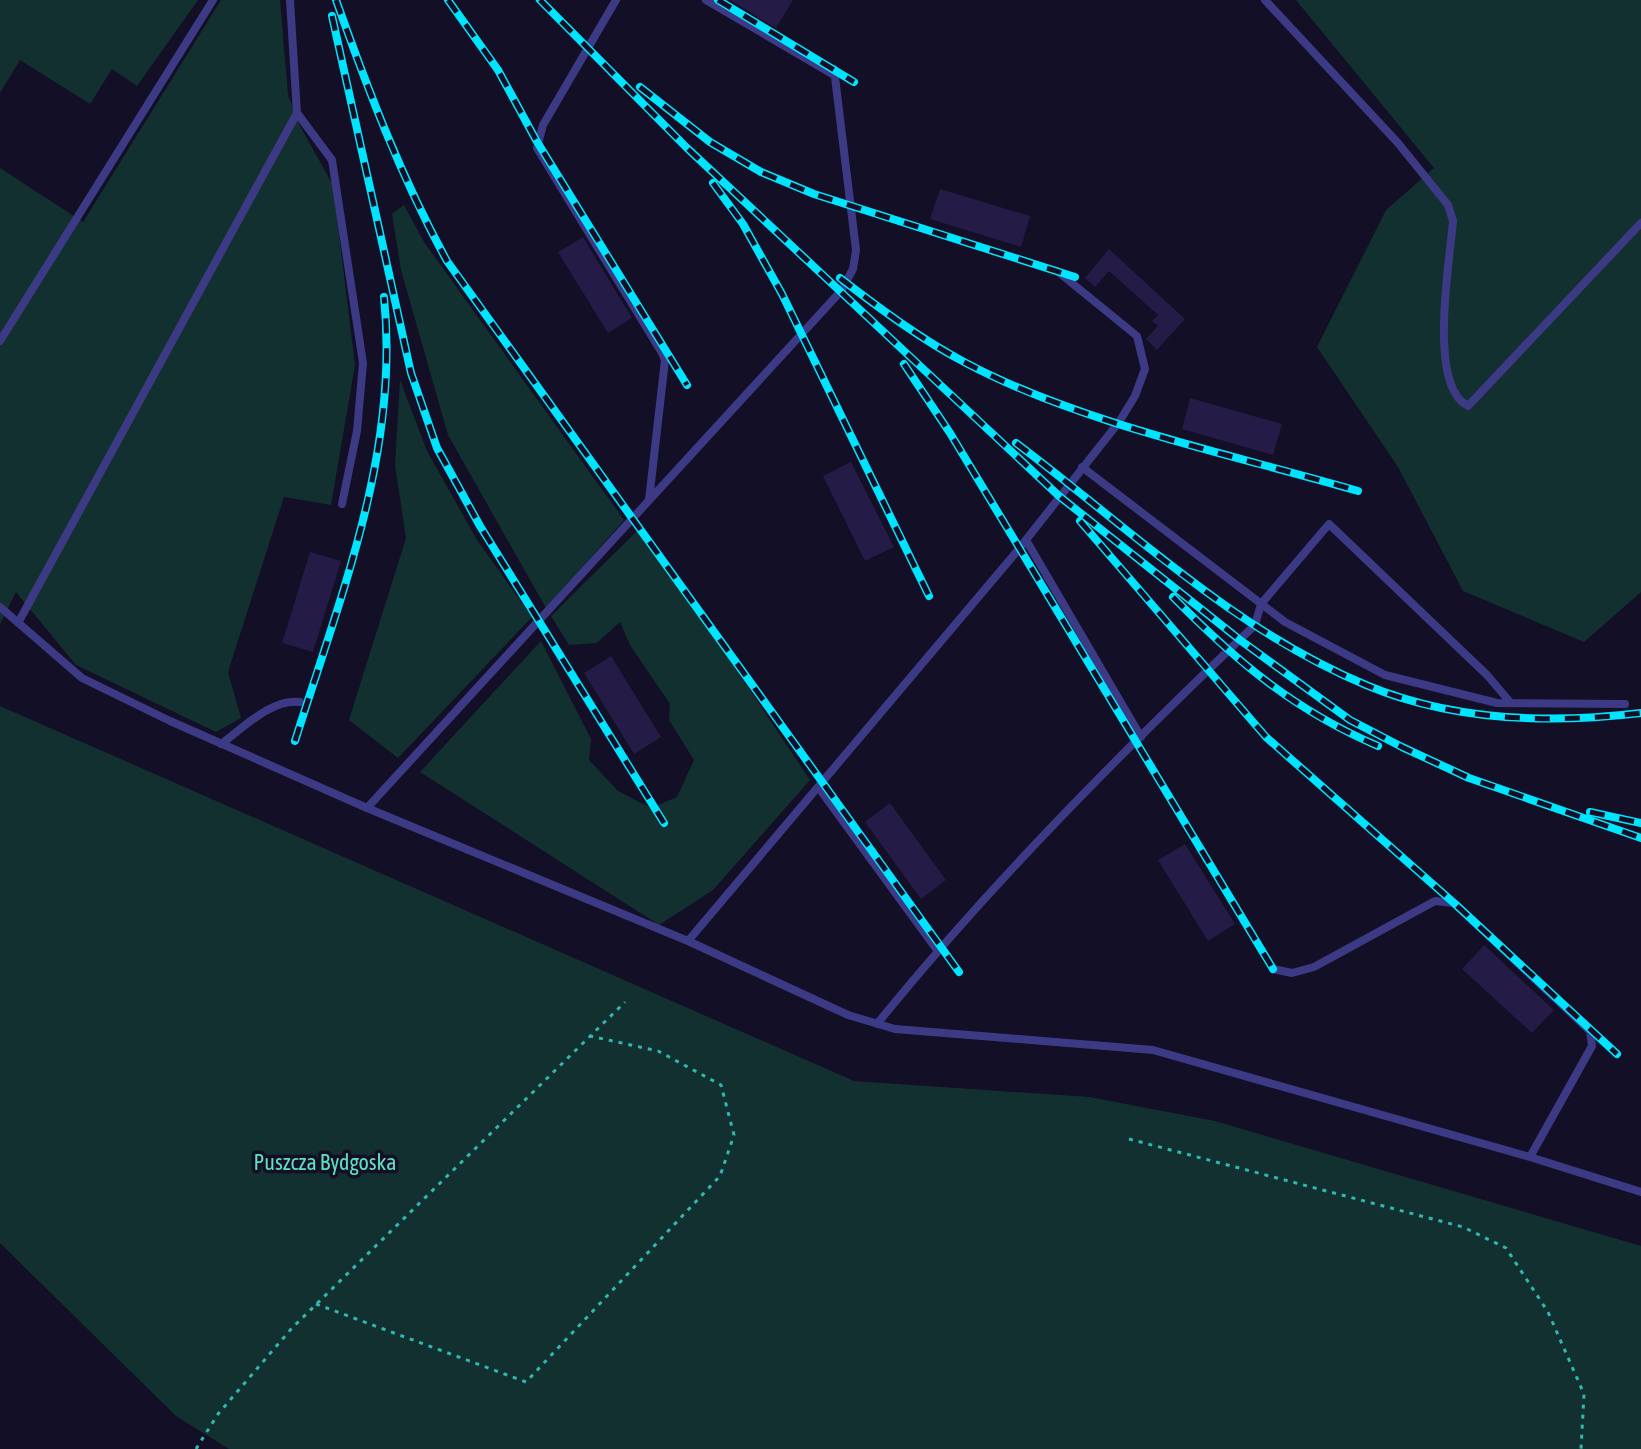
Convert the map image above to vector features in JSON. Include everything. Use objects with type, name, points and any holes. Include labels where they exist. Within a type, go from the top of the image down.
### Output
[{"type":"lane","points":[[0,341],[213,0]]},
{"type":"lane","points":[[18,623],[297,113],[290,0]]},
{"type":"lane","points":[[616,0],[543,125],[537,148],[665,360],[649,501]]},
{"type":"lane","points":[[367,808],[801,338],[841,291],[853,269],[856,250],[834,72],[706,0]]},
{"type":"lane","points":[[1265,0],[1398,143],[1448,205],[1453,221],[1443,345],[1455,394],[1462,403],[1468,406],[1641,223]]},
{"type":"lane","points":[[297,113],[332,160],[363,363],[357,431],[342,504]]},
{"type":"lane","points":[[688,941],[1026,540],[1131,403],[1145,369],[1145,358],[1129,328],[1057,271]]},
{"type":"lane","points":[[1082,467],[1285,622],[1385,675],[1497,703],[1625,704]]},
{"type":"lane","points":[[877,1024],[937,950],[1141,737],[1255,625],[1261,604],[1329,524],[1487,675],[1510,702]]},
{"type":"lane","points":[[1026,540],[1141,737]]},
{"type":"lane","points":[[0,607],[82,678],[221,744],[688,941],[848,1015],[895,1029],[1153,1050],[1530,1157],[1641,1192]]},
{"type":"lane","points":[[221,744],[275,706],[289,701],[300,702]]},
{"type":"lane","points":[[818,787],[937,950]]},
{"type":"lane","points":[[1273,969],[1292,973],[1314,967],[1435,901],[1454,903],[1590,1031],[1592,1046],[1530,1157]]},
{"type":"path","points":[[196,1449],[218,1414],[316,1304],[625,1002]]},
{"type":"path","points":[[316,1304],[526,1382],[720,1176],[734,1135],[721,1085],[658,1051],[590,1036]]},
{"type":"path","points":[[1129,1139],[1463,1227],[1506,1248],[1548,1312],[1584,1394],[1581,1449]]},
{"type":"green space","points":[[0,0],[198,0],[137,86],[112,69],[90,104],[20,60],[0,93]]},
{"type":"green space","points":[[221,0],[280,0],[288,95],[300,126],[333,185],[355,365],[331,505],[284,497],[228,672],[241,718],[216,732],[76,665],[16,592],[0,624],[0,168],[83,222]]},
{"type":"green space","points":[[1296,0],[1641,0],[1641,592],[1584,642],[1463,591],[1398,467],[1317,347],[1386,210],[1434,168]]},
{"type":"green space","points":[[404,205],[424,242],[624,520],[546,608],[448,435],[401,270],[392,214]]},
{"type":"green space","points":[[400,380],[427,451],[477,540],[532,617],[398,758],[349,720],[406,538],[395,465]]},
{"type":"green space","points":[[641,527],[810,780],[713,890],[659,925],[420,772],[541,641],[591,739],[589,760],[618,791],[651,808],[677,797],[694,760],[669,720],[670,704],[630,645],[620,622],[597,643],[569,645],[551,616]]},
{"type":"green space","name":"Puszcza Bydgoska","points":[[0,706],[854,1081],[1089,1097],[1215,1121],[1641,1246],[1641,1449],[229,1449],[176,1416],[0,1243]]},
{"type":"building","points":[[730,0],[793,0],[776,28]]},
{"type":"building","points":[[940,189],[1030,216],[1021,247],[930,219]]},
{"type":"building","points":[[583,237],[632,318],[608,333],[558,252]]},
{"type":"building","points":[[1109,249],[1185,319],[1157,350],[1146,339],[1158,326],[1152,321],[1158,315],[1109,271],[1095,287],[1085,278]]},
{"type":"building","points":[[1190,398],[1282,424],[1273,455],[1182,429]]},
{"type":"building","points":[[851,462],[894,547],[865,561],[823,476]]},
{"type":"building","points":[[310,552],[341,561],[313,652],[282,643]]},
{"type":"building","points":[[611,656],[661,737],[634,754],[584,673]]},
{"type":"building","points":[[890,803],[946,880],[921,899],[865,822]]},
{"type":"building","points":[[1185,844],[1235,924],[1208,941],[1158,860]]},
{"type":"building","points":[[1484,945],[1554,1010],[1532,1033],[1462,969]]},
{"type":"railway","points":[[336,0],[386,133],[447,261],[959,972]]},
{"type":"railway","points":[[448,0],[498,70],[536,140],[687,385]]},
{"type":"railway","points":[[540,0],[687,148],[1059,496],[1240,640],[1350,720],[1402,747],[1469,778],[1641,838]]},
{"type":"railway","points":[[718,0],[854,82]]},
{"type":"railway","points":[[332,16],[411,373],[437,448],[480,526],[664,823]]},
{"type":"railway","points":[[640,87],[710,142],[761,172],[814,194],[1075,277]]},
{"type":"railway","points":[[713,183],[743,224],[782,294],[929,596]]},
{"type":"railway","points":[[840,278],[933,344],[1010,384],[1158,436],[1358,491]]},
{"type":"railway","points":[[295,741],[347,578],[375,467],[387,354],[384,297]]},
{"type":"railway","points":[[904,364],[950,433],[1273,969]]},
{"type":"railway","points":[[1016,443],[1227,607],[1318,663],[1366,685],[1432,706],[1501,717],[1571,718],[1641,713]]},
{"type":"railway","points":[[1080,521],[1266,737],[1454,903],[1617,1054]]},
{"type":"railway","points":[[1173,597],[1220,643],[1268,682],[1320,717],[1378,746]]},
{"type":"railway","points":[[1590,812],[1641,823]]}]
